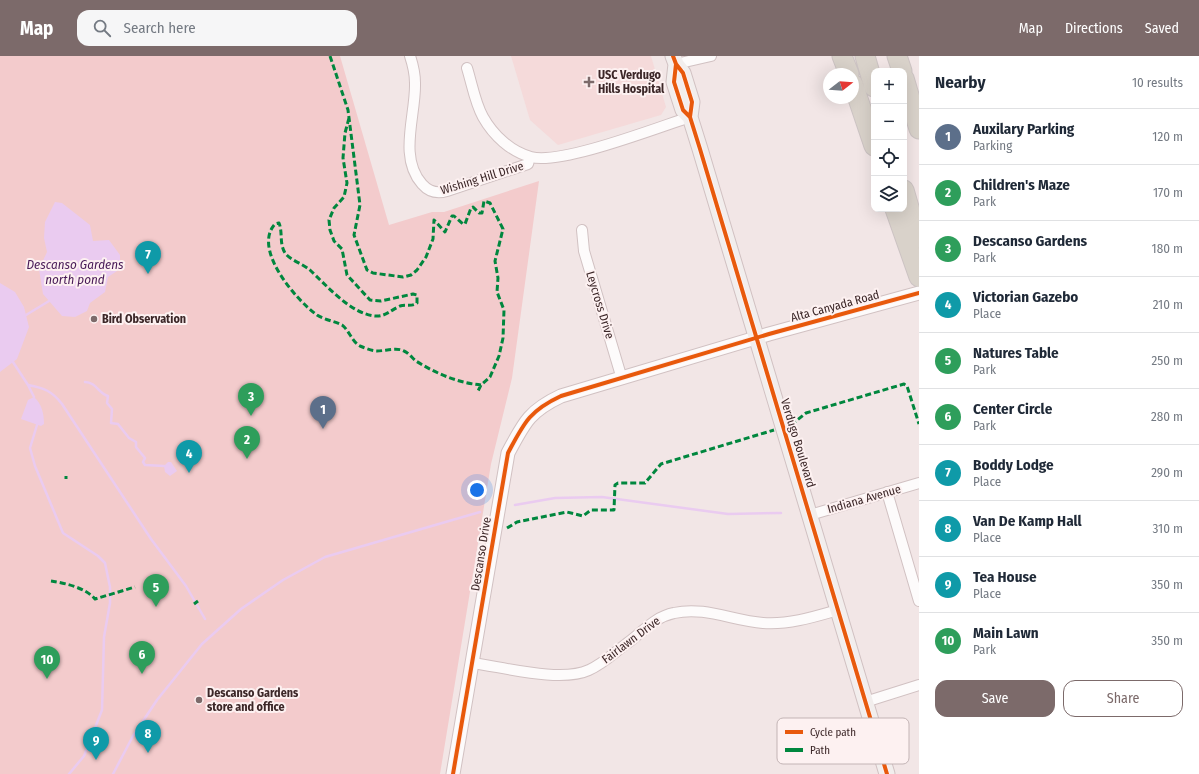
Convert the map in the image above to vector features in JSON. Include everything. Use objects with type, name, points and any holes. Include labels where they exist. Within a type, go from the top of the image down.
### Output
[{"type":"highway","points":[[842,56],[847,68]]},
{"type":"highway","points":[[865,56],[871,77]]},
{"type":"highway","points":[[897,56],[901,68]]},
{"type":"highway","points":[[907,88],[919,129]]},
{"type":"highway","points":[[859,102],[872,140]]},
{"type":"highway","points":[[907,200],[919,242]]},
{"type":"highway","points":[[896,212],[919,277]]},
{"type":"main road","name":"Verdugo Boulevard","points":[[674,60],[683,73],[692,102],[690,117],[870,718]]},
{"type":"main road","name":"Verdugo Boulevard","points":[[884,764],[887,774]]},
{"type":"street","name":"Wishing Hill Drive","points":[[410,56],[415,84],[409,150],[416,172],[425,187],[435,192],[447,191],[528,164],[530,157],[550,158],[576,153],[690,117]]},
{"type":"street","points":[[674,60],[711,56]]},
{"type":"street","points":[[467,68],[480,111],[490,127],[506,144],[530,157]]},
{"type":"street","name":"Leycross Drive","points":[[582,230],[584,251],[622,379]]},
{"type":"street","name":"Alta Canyada Road","points":[[757,338],[919,293]]},
{"type":"street","name":"Descanso Drive","points":[[453,774],[508,453],[524,422],[545,404],[561,396],[757,338]]},
{"type":"street","name":"Indiana Avenue","points":[[810,515],[919,483]]},
{"type":"street","points":[[887,492],[919,601]]},
{"type":"street","name":"Fairlawn Drive","points":[[472,662],[564,676],[581,673],[598,665],[655,620],[674,612],[689,610],[716,613],[763,624],[792,622],[838,610]]},
{"type":"street","points":[[865,702],[919,685]]},
{"type":"shaded area","points":[[0,56],[340,56],[389,225],[432,212],[444,212],[539,181],[512,378],[491,464],[440,774],[0,774]]},
{"type":"shaded area","name":"USC Verdugo Hills Hospital","points":[[511,56],[651,56],[666,107],[661,115],[558,145],[530,120]]},
{"type":"water","name":"Descanso Gardens north pond","points":[[55,202],[62,203],[90,225],[93,241],[109,240],[120,255],[120,269],[108,277],[105,292],[90,303],[87,311],[75,317],[62,316],[43,294],[39,269],[47,252],[44,238],[45,222]]},
{"type":"water","points":[[0,283],[15,292],[24,307],[29,327],[17,359],[0,372]]},
{"type":"water","points":[[34,397],[41,406],[43,413],[44,424],[41,426],[21,419],[28,400]]},
{"type":"water","points":[[168,462],[171,462],[177,471],[170,476],[165,472],[164,466]]},
{"type":"waterway","points":[[26,315],[49,301]]},
{"type":"waterway","points":[[13,362],[34,397]]},
{"type":"waterway","points":[[85,382],[92,384],[108,396],[107,403],[112,409],[111,423],[118,424],[129,438],[136,442],[136,447],[145,458],[143,462],[145,465],[164,466]]},
{"type":"waterway","points":[[28,385],[39,387],[47,391],[55,396],[62,404],[151,539],[186,586],[205,619]]},
{"type":"waterway","points":[[37,425],[30,448],[35,466],[63,533],[98,556],[105,563],[110,587],[110,603],[104,637],[102,710],[84,756],[69,774]]},
{"type":"waterway","points":[[515,505],[555,498],[602,497],[728,514],[781,513]]},
{"type":"waterway","points":[[113,774],[133,736],[157,700],[202,644],[241,609],[283,580],[325,557],[480,512]]},
{"type":"marked path","points":[[330,56],[348,110],[360,205],[354,235],[367,270],[373,273],[403,277],[411,275],[417,270],[426,257],[433,239],[434,220],[445,232],[452,216],[465,224],[471,208],[473,207],[479,213],[482,213],[484,201],[490,203],[503,229],[495,261],[498,278],[497,292],[504,310],[503,338],[499,356],[490,377],[481,385],[477,393]]},
{"type":"marked path","points":[[349,118],[345,133],[343,158],[347,183],[344,197],[334,208],[329,220],[330,230],[334,241],[342,249],[347,275],[370,300],[381,301],[413,294],[417,295],[417,303],[413,305],[400,306],[379,316],[366,314],[348,305],[331,291],[310,270],[293,260],[285,253],[282,246],[279,223],[275,224],[269,234],[269,247],[273,260],[288,286],[308,308],[320,317],[342,325],[360,346],[375,351],[394,349],[401,350],[431,370],[455,380],[481,385]]},
{"type":"marked path","points":[[791,425],[806,413],[904,384],[907,386],[919,424]]},
{"type":"marked path","points":[[507,528],[517,522],[567,512],[583,516],[591,510],[614,510],[615,485],[618,483],[645,483],[661,464],[774,430]]},
{"type":"marked path","points":[[51,581],[81,589],[95,599],[135,587]]},
{"type":"marked path","points":[[194,604],[198,601]]},
{"type":"cycle path","points":[[673,56],[676,64],[674,82],[683,110],[690,117],[700,149],[870,718]]},
{"type":"cycle path","points":[[676,64],[683,73],[692,102],[690,117]]},
{"type":"cycle path","points":[[453,774],[508,453],[528,419],[541,407],[561,396],[769,334],[919,293]]},
{"type":"cycle path","points":[[884,764],[887,774]]},
{"type":"place","name":"USC Verdugo Hills Hospital","points":[[589,82]]},
{"type":"place","name":"Boddy Lodge","points":[[148,274]]},
{"type":"place","name":"Bird Observation","points":[[94,319]]},
{"type":"place","name":"Descanso Gardens","points":[[251,416]]},
{"type":"place","name":"Auxilary Parking","points":[[323,429]]},
{"type":"place","name":"Children's Maze","points":[[247,459]]},
{"type":"place","name":"Victorian Gazebo","points":[[189,473]]},
{"type":"place","name":"Natures Table","points":[[156,607]]},
{"type":"place","name":"Center Circle","points":[[142,674]]},
{"type":"place","name":"Main Lawn","points":[[47,679]]},
{"type":"place","name":"Descanso Gardens store and office","points":[[199,700]]},
{"type":"place","name":"Van De Kamp Hall","points":[[148,753]]},
{"type":"place","name":"Tea House","points":[[96,760]]}]
